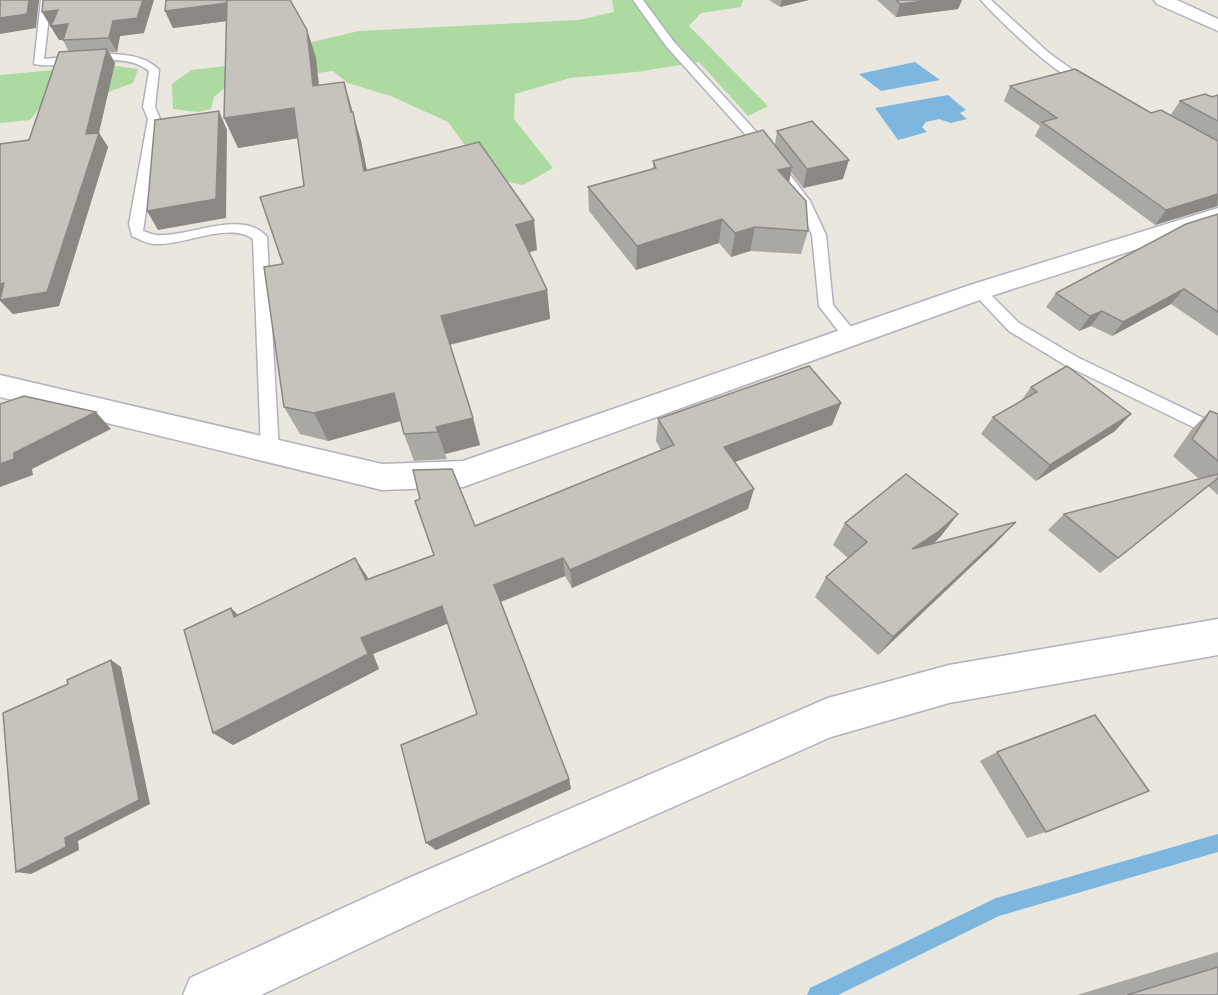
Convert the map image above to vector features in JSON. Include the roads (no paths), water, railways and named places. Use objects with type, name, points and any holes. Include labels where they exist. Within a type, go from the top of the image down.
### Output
[{"type":"street","points":[[1163,0],[1218,26]]},
{"type":"street","points":[[0,386],[382,477],[463,474],[979,291],[1218,215]]},
{"type":"street","points":[[207,995],[420,896],[828,718],[949,684],[1218,637]]},
{"type":"lane","points":[[46,0],[38,62],[124,57],[143,61],[154,70],[149,107],[154,119],[136,224],[137,233],[155,240],[226,229],[250,230],[260,237],[270,451]]},
{"type":"lane","points":[[638,0],[670,44],[758,141],[804,201],[819,235],[826,306],[851,337]]},
{"type":"lane","points":[[986,0],[1056,65],[1091,87]]},
{"type":"lane","points":[[979,291],[1014,327],[1071,361],[1218,432]]},
{"type":"water","points":[[915,62],[940,80],[881,91],[859,74]]},
{"type":"water","points":[[948,95],[966,110],[960,113],[967,119],[951,123],[939,119],[926,122],[922,127],[927,132],[898,140],[875,108]]},
{"type":"waterway","points":[[817,995],[996,907],[1218,843]]}]
